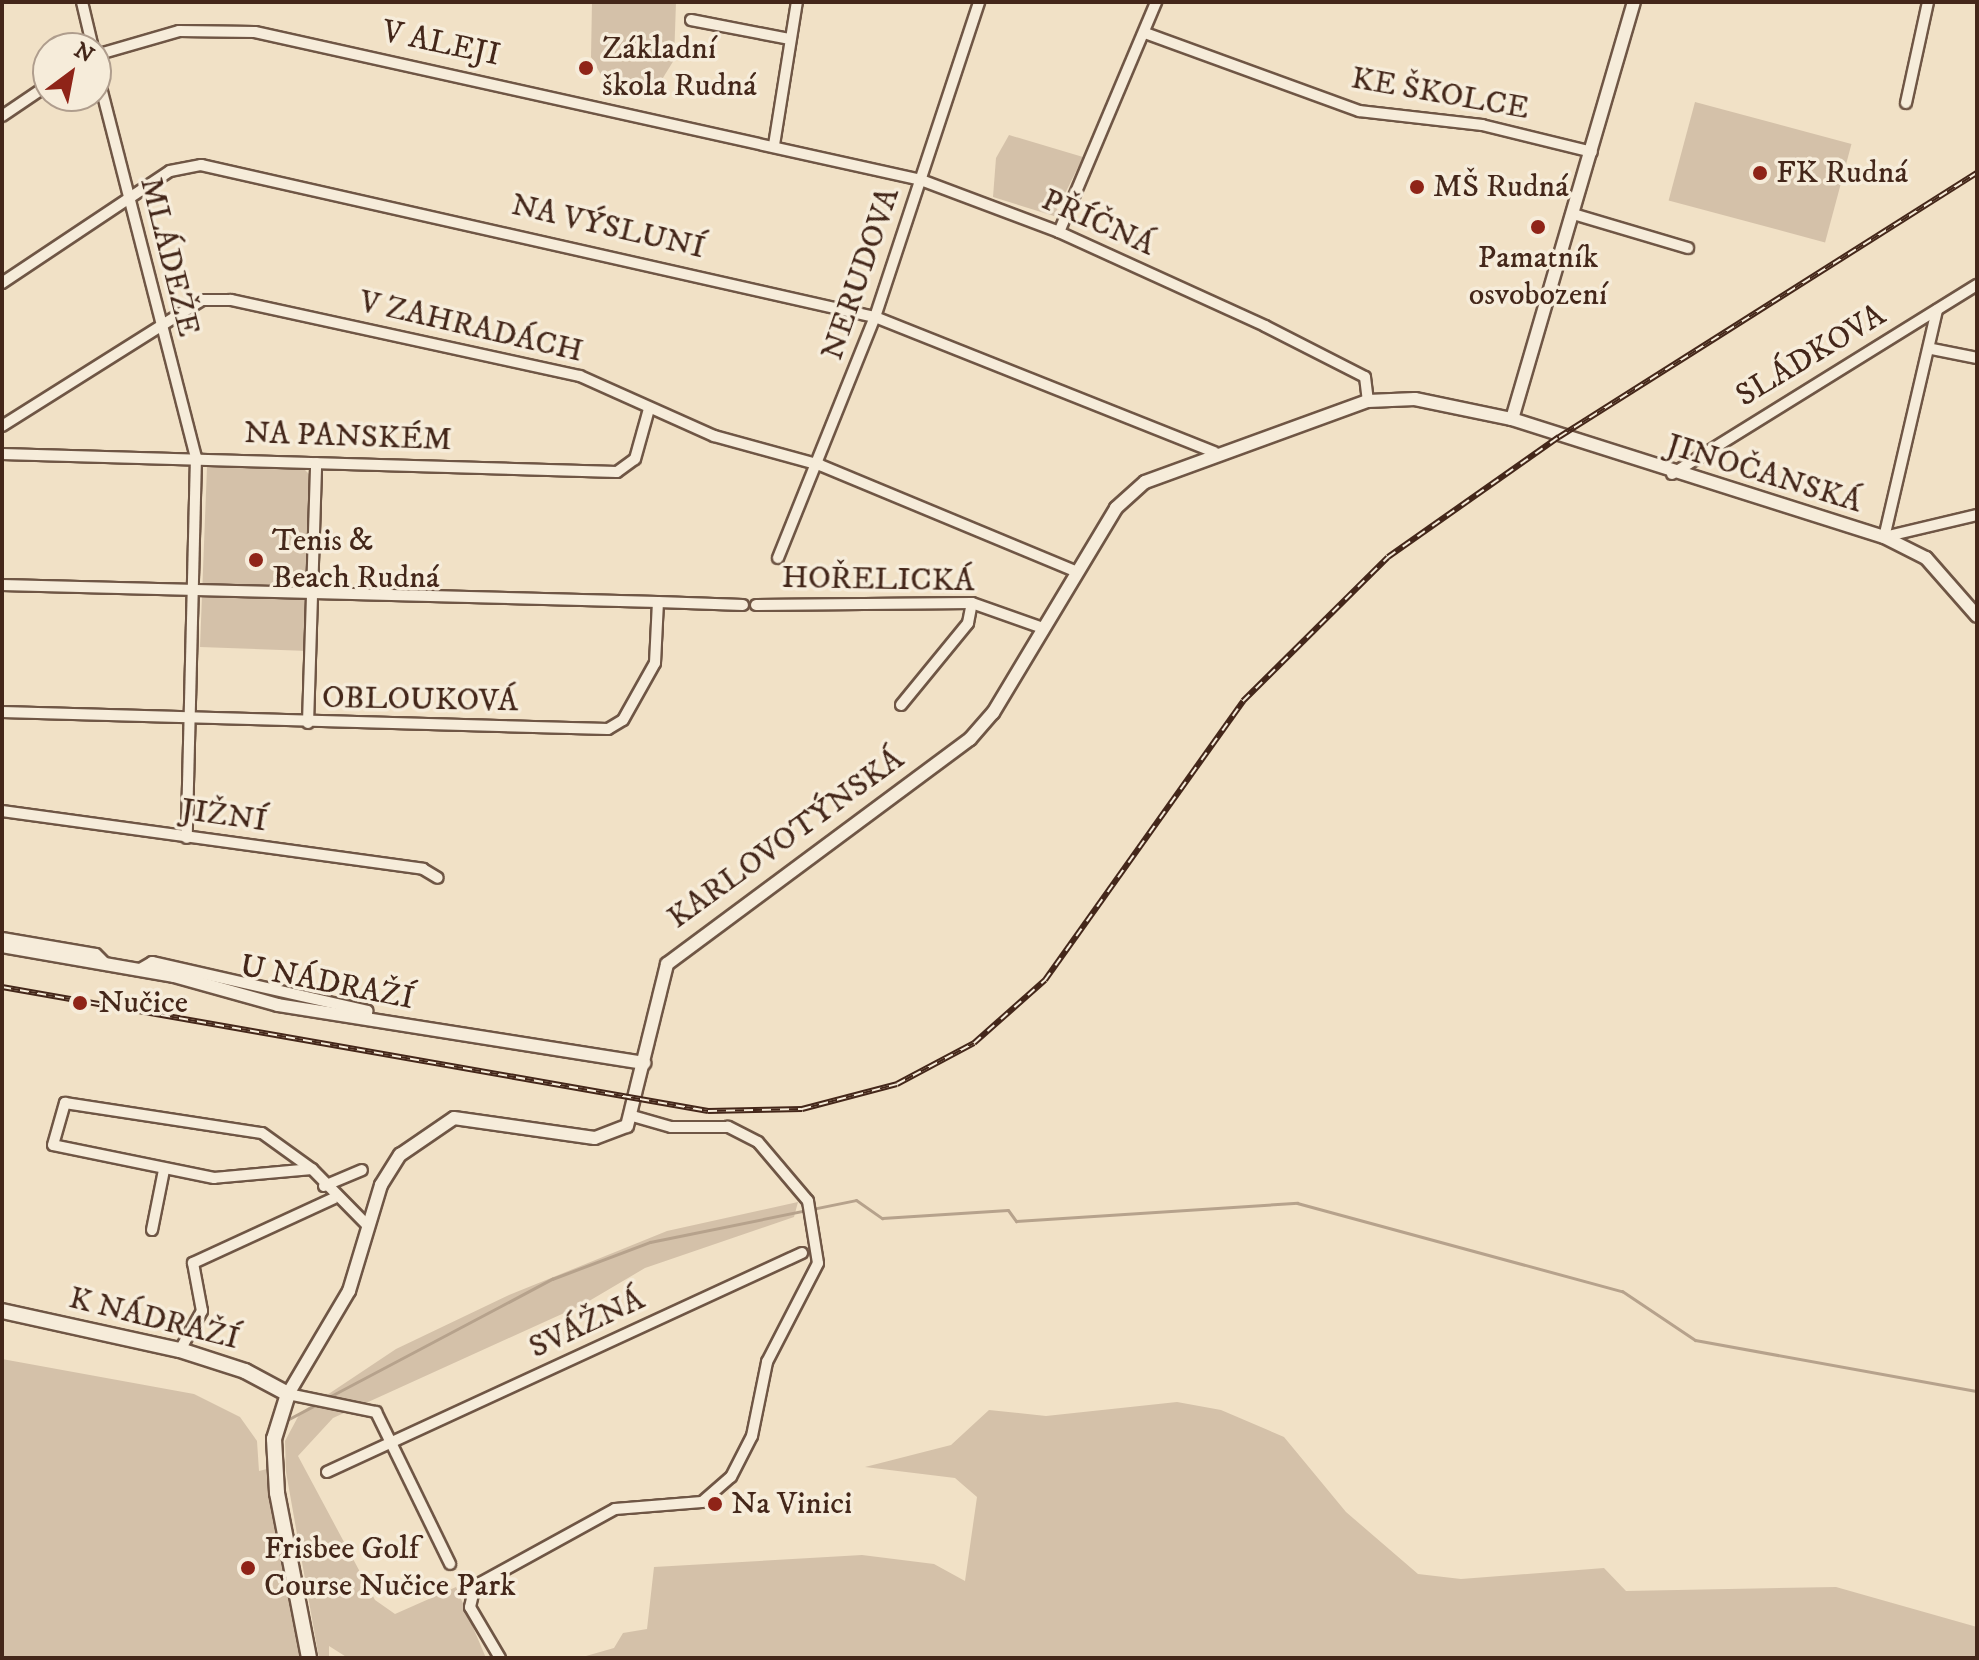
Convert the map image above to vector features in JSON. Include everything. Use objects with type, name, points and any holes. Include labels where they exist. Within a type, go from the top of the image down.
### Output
[{"type":"main road","name":"K NÁDRAŽÍ","points":[[2,1311],[180,1350],[245,1371],[288,1394]]},
{"type":"main road","points":[[288,1394],[274,1439],[277,1493],[309,1658]]},
{"type":"street","points":[[82,2],[89,32]]},
{"type":"street","points":[[774,145],[797,2]]},
{"type":"street","name":"NERUDOVA","points":[[778,558],[820,465],[875,317],[979,2]]},
{"type":"street","points":[[1059,232],[1156,2]]},
{"type":"street","points":[[1512,419],[1634,2]]},
{"type":"street","points":[[1906,103],[1928,2]]},
{"type":"street","points":[[691,20],[790,39]]},
{"type":"street","name":"V ALEJI","points":[[112,50],[179,31],[255,32],[774,145]]},
{"type":"street","name":"KE ŠKOLCE","points":[[1145,33],[1328,99],[1592,152]]},
{"type":"street","points":[[2,116],[32,96]]},
{"type":"street","name":"MLÁDEŽE","points":[[106,112],[158,327],[196,457],[187,838]]},
{"type":"street","name":"PŘÍČNÁ","points":[[774,145],[921,180],[1059,232],[1365,377],[1368,401]]},
{"type":"street","name":"NA VÝSLUNÍ","points":[[2,283],[170,171],[201,165],[875,317],[1214,452]]},
{"type":"street","points":[[1573,214],[1688,248]]},
{"type":"street","name":"SLÁDKOVA","points":[[1672,474],[1977,285]]},
{"type":"street","name":"V ZAHRADÁCH","points":[[2,426],[202,300],[231,300],[580,376],[649,409],[820,465],[1075,571]]},
{"type":"street","points":[[1937,310],[1932,349],[1884,537],[1977,515]]},
{"type":"street","points":[[1932,349],[1977,358]]},
{"type":"street","name":"KARLOVOTÝNSKÁ","points":[[633,1116],[659,981],[680,949],[970,739],[1043,628],[1116,508],[1145,482],[1214,452],[1368,401],[1415,399],[1512,419]]},
{"type":"street","name":"NA PANSKÉM","points":[[2,454],[196,457],[617,472],[635,459],[649,409]]},
{"type":"street","name":"JINOČANSKÁ","points":[[1512,419],[1672,474],[1884,537],[1926,558],[1977,616]]},
{"type":"street","points":[[308,723],[315,591],[316,463]]},
{"type":"street","points":[[2,585],[315,591],[743,605]]},
{"type":"street","name":"OBLOUKOVÁ","points":[[2,712],[191,721],[608,729],[623,720],[655,663],[658,602]]},
{"type":"street","points":[[901,705],[968,623],[972,603]]},
{"type":"street","name":"HOŘELICKÁ","points":[[756,605],[972,603],[1043,628]]},
{"type":"street","name":"JIŽNÍ","points":[[2,811],[423,869],[438,878]]},
{"type":"street","points":[[2,938],[96,954],[105,963]]},
{"type":"street","name":"U NÁDRAŽÍ","points":[[2,946],[140,969],[367,1019],[644,1063]]},
{"type":"street","points":[[312,1169],[214,1178],[53,1151],[65,1103],[262,1133],[312,1169],[334,1198],[369,1227]]},
{"type":"street","points":[[450,1564],[384,1421],[365,1407],[288,1394],[349,1291],[381,1185],[400,1155],[435,1126],[474,1119],[602,1138],[633,1116],[671,1127],[728,1127],[758,1142],[808,1201],[818,1263],[767,1362],[752,1436],[731,1477],[702,1502],[615,1509],[475,1586],[470,1607],[500,1658]]},
{"type":"street","points":[[152,1230],[164,1170]]},
{"type":"street","points":[[324,1186],[362,1170]]},
{"type":"street","points":[[180,1350],[202,1311],[193,1263],[334,1198]]},
{"type":"street","name":"SVÁŽNÁ","points":[[327,1472],[802,1253]]},
{"type":"shaded area","points":[[592,2],[676,2],[674,60],[661,81],[636,91],[605,82],[591,57]]},
{"type":"shaded area","name":"FK Rudná","points":[[1695,102],[1851,144],[1825,242],[1669,201]]},
{"type":"shaded area","points":[[1009,135],[1083,157],[1054,216],[993,197],[996,158]]},
{"type":"shaded area","name":"Tenis & Beach Rudná","points":[[207,467],[302,467],[309,474],[308,651],[200,647]]},
{"type":"shaded area","points":[[798,1202],[794,1217],[645,1268],[584,1304],[333,1418],[298,1456],[375,1600],[395,1614],[456,1587],[486,1658],[348,1658],[329,1646],[329,1658],[319,1658],[286,1472],[285,1441],[300,1413],[396,1349],[509,1295],[667,1231]]},
{"type":"shaded area","points":[[2,1359],[194,1394],[240,1417],[257,1441],[259,1471],[267,1469],[301,1658],[2,1658]]},
{"type":"shaded area","points":[[1177,1402],[1221,1410],[1284,1437],[1346,1512],[1418,1574],[1461,1579],[1604,1568],[1626,1591],[1836,1587],[1977,1627],[1977,1658],[579,1658],[614,1648],[623,1633],[647,1629],[654,1567],[862,1555],[934,1564],[965,1581],[977,1497],[955,1478],[865,1467],[951,1445],[989,1410],[1046,1416]]},
{"type":"waterway","points":[[327,1398],[552,1279],[650,1242],[856,1200],[882,1218],[1008,1210],[1016,1221],[1297,1203],[1622,1291],[1695,1340],[1977,1391]]},
{"type":"waterway","points":[[285,1421],[317,1404]]},
{"type":"railway","points":[[2,987],[708,1111],[802,1109],[897,1084],[974,1043],[1045,980],[1243,701],[1388,557],[1559,437],[1977,173]]},
{"type":"place","name":"Základní škola Rudná","points":[[586,68]]},
{"type":"place","name":"FK Rudná","points":[[1760,173]]},
{"type":"place","name":"MŠ Rudná","points":[[1417,187]]},
{"type":"place","name":"Pamatník osvobození","points":[[1538,227]]},
{"type":"place","name":"Tenis & Beach Rudná","points":[[256,560]]},
{"type":"place","name":"Nučice","points":[[80,1003]]},
{"type":"place","name":"Na Vinici","points":[[715,1504]]},
{"type":"place","name":"Frisbee Golf Course Nučice Park","points":[[248,1568]]}]
